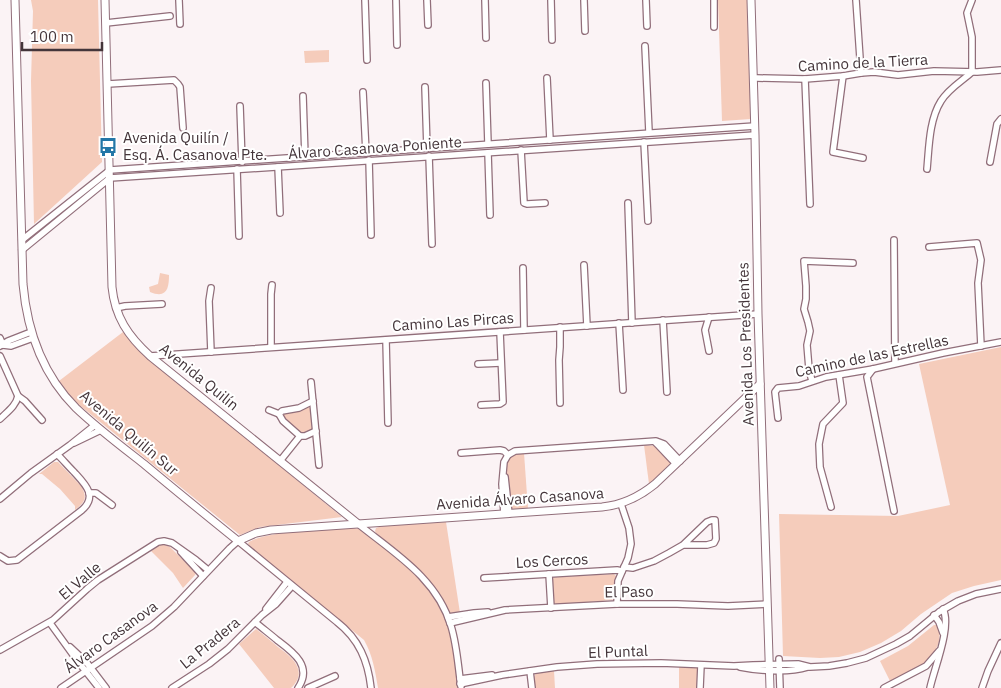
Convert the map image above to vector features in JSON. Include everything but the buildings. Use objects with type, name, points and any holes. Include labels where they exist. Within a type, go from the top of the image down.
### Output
[{"type":"street","name":"Avenida Quilín Sur","points":[[14,0],[24,300],[32,335],[42,359],[55,382],[75,407],[343,626],[354,638],[364,656],[369,671],[371,688]]},
{"type":"street","name":"Avenida Quilín","points":[[106,0],[112,287],[116,308],[122,322],[129,334],[150,356],[421,575],[436,593],[449,620],[454,639],[460,684]]},
{"type":"street","points":[[178,0],[180,24]]},
{"type":"street","points":[[365,0],[367,60]]},
{"type":"street","points":[[396,0],[396,45]]},
{"type":"street","points":[[427,0],[428,25]]},
{"type":"street","points":[[485,0],[486,38]]},
{"type":"street","points":[[551,0],[552,40]]},
{"type":"street","points":[[584,0],[585,31]]},
{"type":"street","points":[[646,0],[647,26]]},
{"type":"street","points":[[714,0],[714,27]]},
{"type":"street","name":"Avenida Los Presidentes","points":[[751,0],[758,314],[770,688]]},
{"type":"street","points":[[856,0],[861,73]]},
{"type":"street","points":[[927,169],[931,129],[937,108],[947,93],[972,72],[972,37],[967,13],[972,0]]},
{"type":"street","points":[[106,23],[170,16]]},
{"type":"street","points":[[645,46],[649,132]]},
{"type":"street","name":"Camino de la Tierra","points":[[757,78],[805,79],[874,72],[898,74],[934,71],[972,72],[1001,70]]},
{"type":"street","points":[[844,76],[833,152],[863,158]]},
{"type":"street","points":[[548,78],[550,140]]},
{"type":"street","points":[[805,79],[810,204]]},
{"type":"street","points":[[108,84],[174,80],[180,87],[183,128]]},
{"type":"street","points":[[486,83],[488,144]]},
{"type":"street","points":[[425,87],[427,148]]},
{"type":"street","points":[[363,92],[366,153]]},
{"type":"street","points":[[303,96],[305,157]]},
{"type":"street","points":[[240,106],[242,162]]},
{"type":"street","points":[[990,162],[997,124],[1001,119]]},
{"type":"street","name":"Álvaro Casanova Poniente","points":[[110,174],[286,158],[755,126]]},
{"type":"street","points":[[667,132],[668,140]]},
{"type":"street","name":"Álvaro Casanova Poniente","points":[[110,174],[287,166],[755,135]]},
{"type":"street","points":[[994,141],[1001,140]]},
{"type":"street","points":[[644,142],[648,221]]},
{"type":"street","points":[[459,146],[460,154]]},
{"type":"street","points":[[521,150],[524,203],[545,203]]},
{"type":"street","points":[[488,152],[490,215]]},
{"type":"street","points":[[429,156],[432,244]]},
{"type":"street","points":[[286,158],[287,166]]},
{"type":"street","points":[[369,160],[371,235]]},
{"type":"street","points":[[278,166],[280,213]]},
{"type":"street","points":[[236,169],[239,236]]},
{"type":"street","points":[[22,240],[110,174]]},
{"type":"street","points":[[22,250],[110,174]]},
{"type":"street","points":[[628,203],[632,323]]},
{"type":"street","points":[[894,240],[895,363]]},
{"type":"street","points":[[929,246],[977,243],[981,260],[978,283],[981,346]]},
{"type":"street","points":[[812,381],[806,345],[810,331],[804,309],[806,299],[804,261],[854,264]]},
{"type":"street","points":[[584,264],[587,326]]},
{"type":"street","points":[[523,268],[524,330]]},
{"type":"street","points":[[271,347],[272,285]]},
{"type":"street","points":[[211,288],[209,296],[211,352]]},
{"type":"street","points":[[116,308],[162,304]]},
{"type":"street","name":"Camino Las Pircas","points":[[150,356],[758,314]]},
{"type":"street","points":[[708,351],[705,330],[709,317]]},
{"type":"street","points":[[663,320],[667,392]]},
{"type":"street","points":[[620,323],[623,390]]},
{"type":"street","points":[[560,327],[560,403]]},
{"type":"street","points":[[480,405],[500,404],[503,402],[500,332]]},
{"type":"street","points":[[0,338],[2,345],[8,341],[32,335]]},
{"type":"street","points":[[386,340],[388,423]]},
{"type":"street","name":"Camino de las Estrellas","points":[[778,418],[775,392],[780,387],[799,386],[839,375],[1001,342]]},
{"type":"street","points":[[0,356],[18,396],[42,420]]},
{"type":"street","points":[[478,364],[501,363]]},
{"type":"street","points":[[873,369],[867,377],[894,511]]},
{"type":"street","points":[[831,507],[820,467],[819,444],[823,424],[843,404],[839,375]]},
{"type":"street","points":[[312,382],[320,465]]},
{"type":"street","name":"Avenida Álvaro Casanova","points":[[238,541],[266,531],[602,507],[621,504],[646,491],[760,384]]},
{"type":"street","points":[[0,419],[14,405],[18,396]]},
{"type":"street","points":[[279,414],[282,411],[299,408],[313,401]]},
{"type":"street","points":[[269,410],[279,414],[283,421],[300,436],[316,432]]},
{"type":"street","points":[[0,499],[31,473],[98,427]]},
{"type":"street","points":[[280,460],[300,436]]},
{"type":"street","points":[[506,514],[504,462],[508,455],[518,450],[653,441],[664,444],[678,462]]},
{"type":"street","points":[[461,453],[500,450],[508,455]]},
{"type":"street","points":[[0,556],[10,562],[20,559],[85,508],[89,493],[85,485],[57,454]]},
{"type":"street","points":[[89,493],[94,492],[98,494],[112,505]]},
{"type":"street","points":[[617,604],[617,585],[629,554],[631,538],[628,522],[621,504]]},
{"type":"street","name":"Los Cercos","points":[[484,578],[632,568],[669,554],[683,545],[707,522],[715,520],[715,542],[712,544],[683,545]]},
{"type":"street","name":"El Valle","points":[[0,650],[57,618],[76,598],[98,580],[152,545],[164,541],[176,546]]},
{"type":"street","name":"Álvaro Casanova","points":[[61,688],[152,626],[174,607],[238,541]]},
{"type":"street","points":[[176,546],[208,570]]},
{"type":"street","points":[[176,546],[203,576]]},
{"type":"street","points":[[549,574],[551,608]]},
{"type":"street","name":"La Pradera","points":[[172,688],[221,654],[262,615],[290,584]]},
{"type":"street","name":"El Puntal","points":[[460,684],[489,675],[502,675],[557,667],[608,664],[662,663],[769,667],[779,664],[798,664],[810,667],[847,663],[873,656],[901,642],[934,615],[958,601],[1001,588]]},
{"type":"street","name":"El Paso","points":[[449,620],[505,610],[617,604],[728,606],[767,604]]},
{"type":"street","points":[[930,688],[945,628],[946,617],[943,609]]},
{"type":"street","points":[[934,615],[941,626],[943,637]]},
{"type":"street","points":[[50,622],[99,688]]},
{"type":"street","points":[[255,622],[298,657],[303,669],[302,680],[298,688]]},
{"type":"street","points":[[65,642],[84,659],[106,688]]},
{"type":"street","points":[[982,688],[1001,643]]},
{"type":"street","points":[[884,688],[926,666],[941,648]]},
{"type":"street","points":[[779,664],[780,688]]},
{"type":"street","points":[[700,688],[701,665]]},
{"type":"street","points":[[926,666],[931,667],[934,672]]},
{"type":"street","points":[[530,671],[532,688]]},
{"type":"street","points":[[302,680],[310,687],[335,676]]},
{"type":"shaded area","points":[[31,0],[98,0],[102,162],[34,224],[31,81],[33,11]]},
{"type":"shaded area","points":[[718,0],[747,0],[751,119],[722,121]]},
{"type":"shaded area","points":[[329,50],[329,62],[305,63],[304,51]]},
{"type":"shaded area","points":[[160,273],[169,275],[166,291],[160,294],[150,292],[149,287],[158,284]]},
{"type":"shaded area","points":[[123,332],[145,355],[342,517],[260,527],[240,535],[55,384]]},
{"type":"shaded area","points":[[1001,347],[1001,580],[952,593],[921,614],[901,631],[881,643],[860,652],[839,657],[820,658],[783,656],[779,514],[898,516],[950,505],[919,364]]},
{"type":"shaded area","points":[[309,407],[311,409],[313,429],[305,434],[285,420],[283,416],[284,413]]},
{"type":"shaded area","points":[[644,445],[655,446],[671,461],[671,464],[649,484]]},
{"type":"shaded area","points":[[524,453],[528,509],[510,510],[505,471],[507,460],[515,454]]},
{"type":"shaded area","points":[[54,462],[58,462],[83,490],[84,500],[75,510],[75,506],[60,489],[42,474],[39,474]]},
{"type":"shaded area","points":[[446,522],[460,613],[451,614],[428,580],[412,564],[378,537],[375,531],[376,528],[382,526]]},
{"type":"shaded area","points":[[354,528],[363,530],[413,572],[434,597],[448,627],[459,688],[378,688],[372,658],[364,640],[250,547],[248,543],[255,539],[282,533]]},
{"type":"shaded area","points":[[160,545],[170,547],[196,573],[183,588],[173,573],[151,551]]},
{"type":"shaded area","points":[[614,574],[616,576],[614,598],[612,600],[559,605],[554,603],[552,586],[554,577]]},
{"type":"shaded area","points":[[934,625],[937,625],[940,636],[932,656],[920,666],[890,681],[880,661],[908,646]]},
{"type":"shaded area","points":[[256,629],[288,655],[296,665],[299,676],[291,688],[274,688],[239,644]]},
{"type":"shaded area","points":[[679,666],[697,667],[697,688],[679,688]]},
{"type":"shaded area","points":[[554,671],[555,688],[535,688],[534,677],[536,673]]},
{"type":"place","name":"Avenida Quilín / Esq. Á. Casanova Pte.","points":[[108,147]]}]
